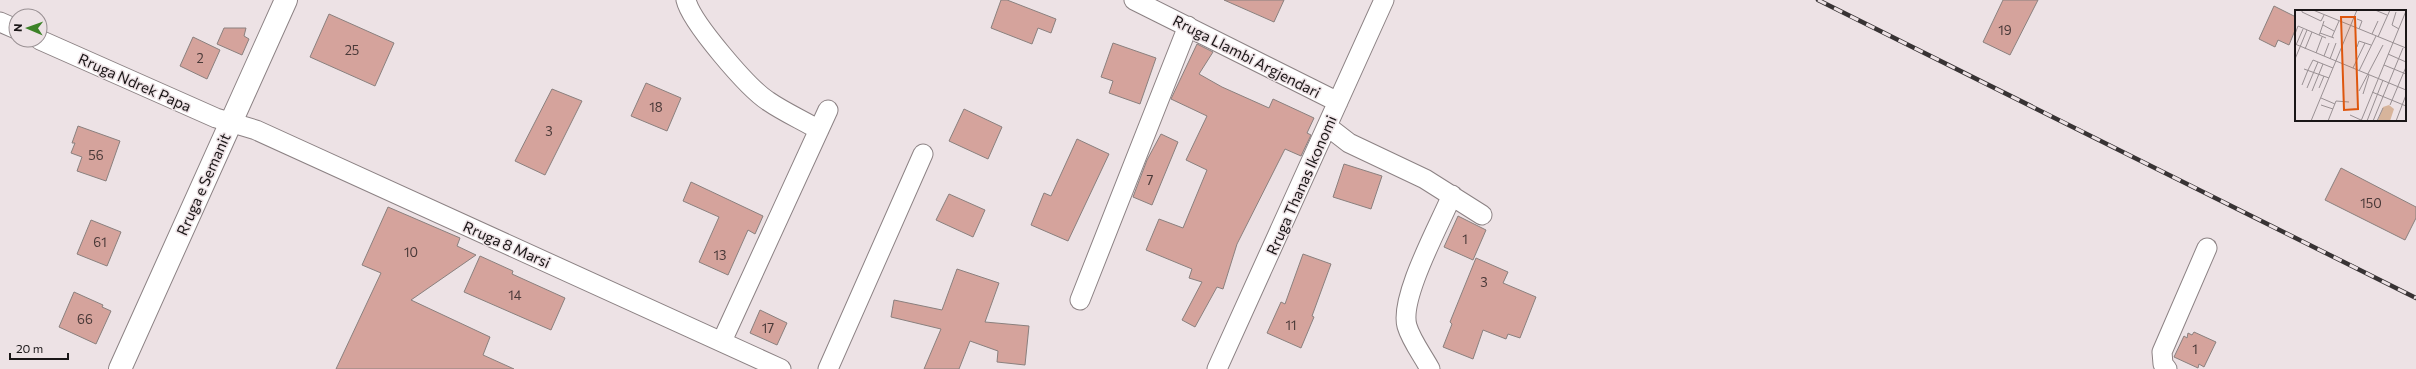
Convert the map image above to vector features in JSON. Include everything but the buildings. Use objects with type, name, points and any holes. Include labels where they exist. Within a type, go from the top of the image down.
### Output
[{"type":"main road","name":"Rruga e Semanit","points":[[120,369],[286,0]]},
{"type":"street","points":[[686,0],[688,9],[707,36],[733,66],[767,100],[819,130]]},
{"type":"street","name":"Rruga Llambi Argjendari","points":[[1134,0],[1338,102]]},
{"type":"street","name":"Rruga Thanas Ikonomi","points":[[1217,369],[1384,0]]},
{"type":"street","points":[[1080,300],[1188,26]]},
{"type":"street","name":"Rruga Ndrek Papa","points":[[48,44],[230,123]]},
{"type":"street","points":[[722,341],[828,110]]},
{"type":"street","name":"Rruga 8 Marsi","points":[[230,123],[256,130],[781,369]]},
{"type":"street","points":[[1327,126],[1349,143],[1425,179],[1482,215]]},
{"type":"street","points":[[828,369],[923,154]]},
{"type":"street","points":[[1430,369],[1407,326],[1406,309],[1413,284],[1452,195]]},
{"type":"street","points":[[2167,369],[2163,364],[2162,352],[2207,248]]},
{"type":"railway","points":[[1818,0],[2416,298]]}]
